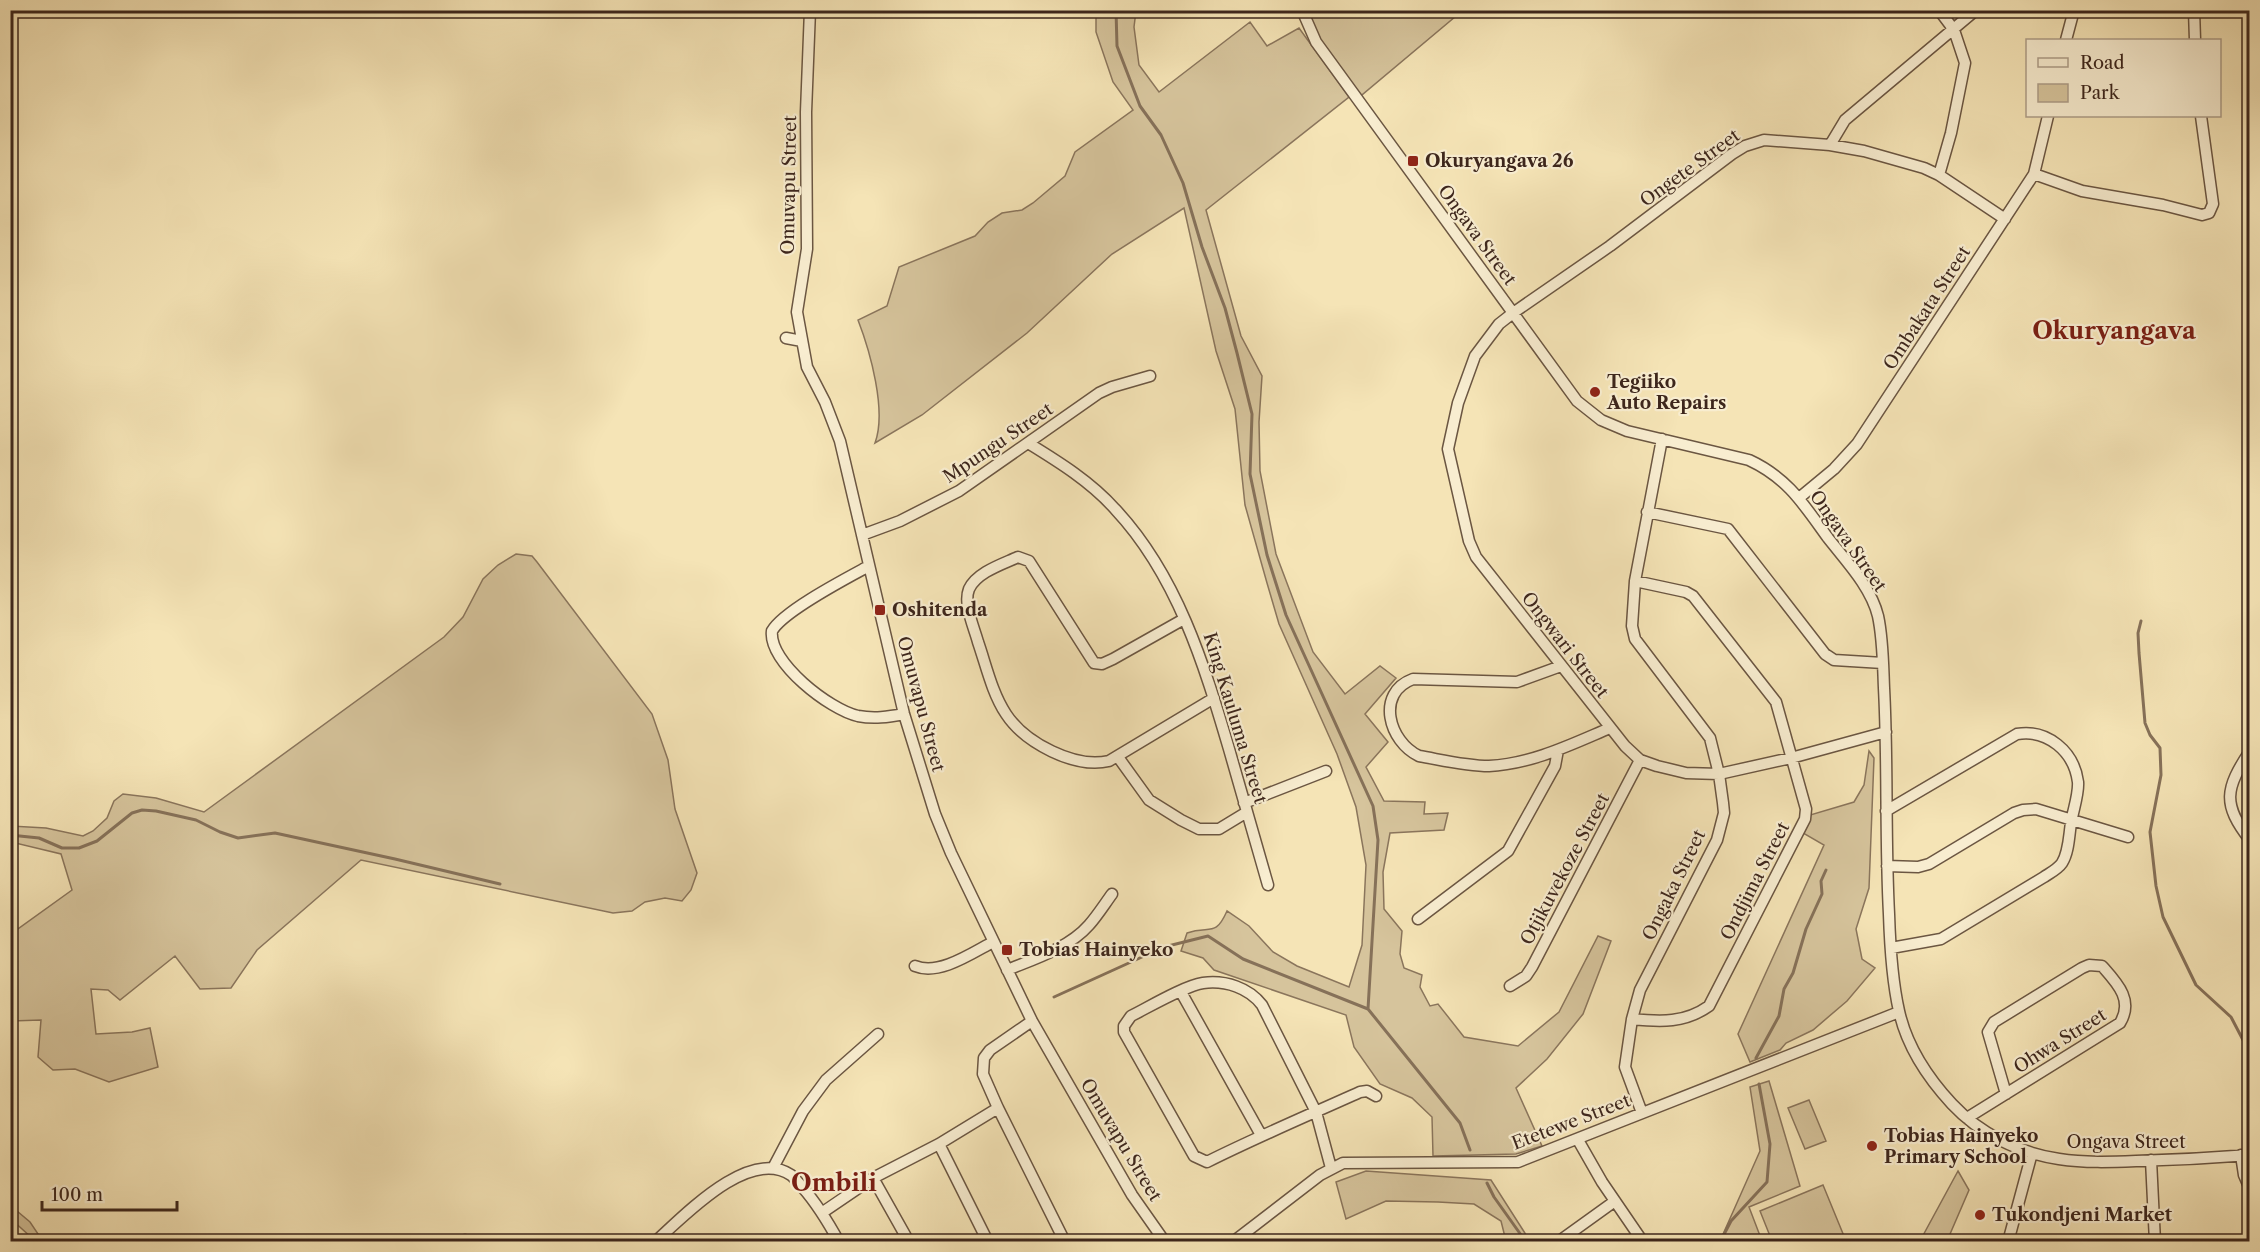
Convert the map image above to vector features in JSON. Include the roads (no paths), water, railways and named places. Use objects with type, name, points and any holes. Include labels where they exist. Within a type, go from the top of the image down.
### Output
[{"type":"street","name":"Omuvapu Street","points":[[810,10],[806,112],[807,249],[797,312],[807,367],[825,402],[840,441],[904,714],[935,814],[951,853],[1032,1021],[1132,1195],[1165,1242]]},
{"type":"street","name":"Ongava Street","points":[[1302,10],[1316,42],[1577,401],[1601,420],[1627,431],[1749,460],[1767,468],[1782,479],[1798,498],[1865,588],[1877,613],[1883,663],[1890,948],[1899,1012],[1923,1069],[1939,1090],[1982,1131],[2032,1153],[2081,1162],[2245,1155]]},
{"type":"street","points":[[1938,175],[1951,133],[1965,63],[1954,30],[1939,10]]},
{"type":"street","points":[[1830,145],[1845,120],[1976,10]]},
{"type":"street","points":[[2066,39],[2074,10]]},
{"type":"street","points":[[2194,10],[2194,39]]},
{"type":"street","name":"Ombakata Street","points":[[1798,498],[1834,469],[1857,444],[2005,219],[2034,174],[2048,117]]},
{"type":"street","points":[[2034,174],[2082,190],[2163,205],[2202,215],[2209,213],[2213,204],[2201,117]]},
{"type":"street","name":"Ongete Street","points":[[1513,312],[1610,246],[1745,146],[1764,141],[1830,145],[1885,156],[1938,175],[2005,219]]},
{"type":"street","name":"Ongwari Street","points":[[1513,312],[1499,324],[1475,356],[1458,403],[1449,449],[1469,541],[1476,557],[1625,746],[1640,760],[1686,773],[1719,774],[1791,758],[1886,732]]},
{"type":"street","points":[[786,338],[802,341]]},
{"type":"street","name":"Mpungu Street","points":[[862,535],[931,507],[959,491],[1099,393],[1150,376]]},
{"type":"street","name":"Ongaka Street","points":[[1642,1113],[1625,1067],[1632,1019],[1640,990],[1717,840],[1724,813],[1719,774],[1711,742],[1705,730],[1635,639],[1632,626],[1635,581],[1662,439]]},
{"type":"street","name":"King Kauluma Street","points":[[1028,443],[1059,462],[1116,509],[1164,577],[1194,638],[1214,698],[1268,885]]},
{"type":"street","points":[[1647,512],[1728,529],[1825,654],[1834,660],[1883,663]]},
{"type":"street","points":[[1184,619],[1113,659],[1102,664],[1094,663],[1029,561],[1018,557],[991,570],[974,581],[968,591],[972,622],[992,685],[1006,714],[1016,726],[1046,748],[1076,760],[1097,764],[1118,757],[1214,698]]},
{"type":"street","points":[[869,566],[840,581],[783,618],[772,631],[773,643],[801,682],[823,699],[855,716],[878,718],[904,714]]},
{"type":"street","name":"Ondjima Street","points":[[1632,1019],[1665,1022],[1684,1018],[1709,1006],[1804,819],[1806,809],[1776,702],[1699,602],[1686,592],[1635,581]]},
{"type":"street","points":[[1561,666],[1517,682],[1413,679],[1398,688],[1394,694],[1390,722],[1394,732],[1410,752],[1419,756],[1490,766],[1521,761],[1558,750],[1610,728]]},
{"type":"street","points":[[1886,811],[2008,737],[2028,732],[2055,742],[2070,761],[2078,783],[2066,854],[2062,863],[2044,878],[1941,939],[1890,948]]},
{"type":"street","points":[[1418,919],[1508,851],[1555,766],[1558,750]]},
{"type":"street","points":[[2250,751],[2238,768],[2230,790],[2231,812],[2250,840]]},
{"type":"street","points":[[1118,757],[1149,800],[1199,829],[1219,829],[1246,807],[1326,771]]},
{"type":"street","name":"Otjikuvekoze Street","points":[[1510,986],[1526,975],[1532,967],[1640,760]]},
{"type":"street","points":[[1887,866],[1918,867],[1929,864],[2023,810],[2036,809],[2128,837]]},
{"type":"street","points":[[1007,970],[1051,952],[1071,940],[1088,927],[1112,894]]},
{"type":"street","points":[[915,966],[932,969],[993,942]]},
{"type":"street","name":"Ohwa Street","points":[[1967,1118],[2006,1094],[2120,1023],[2127,1009],[2126,1002],[2102,966],[2089,965],[2082,968],[1994,1022],[1990,1027],[1988,1032],[2006,1094]]},
{"type":"street","points":[[1331,1168],[1316,1112],[1262,1005],[1254,994],[1238,986],[1202,983],[1131,1016],[1124,1026],[1124,1032],[1194,1156],[1207,1162],[1261,1135],[1316,1112],[1360,1092],[1367,1091],[1376,1096]]},
{"type":"street","points":[[1181,992],[1261,1135]]},
{"type":"street","name":"Etetewe Street","points":[[1233,1242],[1331,1168],[1356,1161],[1464,1164],[1518,1162],[1899,1012]]},
{"type":"street","points":[[1032,1021],[996,1045],[984,1058],[983,1074],[1065,1242]]},
{"type":"street","points":[[773,1168],[803,1111],[826,1080],[879,1034]]},
{"type":"street","points":[[823,1212],[873,1178],[939,1144],[998,1108]]},
{"type":"street","points":[[1578,1140],[1602,1182],[1643,1242]]},
{"type":"street","points":[[939,1144],[988,1242]]},
{"type":"street","points":[[2008,1242],[2032,1153]]},
{"type":"street","points":[[2245,1155],[2244,1175],[2250,1189]]},
{"type":"street","points":[[2151,1160],[2155,1242]]},
{"type":"street","points":[[655,1242],[739,1174],[755,1169],[773,1168],[791,1175],[823,1212],[839,1242]]},
{"type":"street","points":[[873,1178],[909,1242]]},
{"type":"street","points":[[1558,1242],[1615,1201]]},
{"type":"street","name":"Omuvapu Street","points":[[1151,1220],[1172,1242]]},
{"type":"street","name":"Etetewe Street","points":[[1242,1242],[1256,1226]]},
{"type":"waterway","points":[[1116,10],[1117,46],[1140,106],[1161,135],[1183,183],[1202,247],[1225,308],[1252,414],[1250,474],[1267,555],[1286,615],[1373,806],[1378,840],[1368,1009]]},
{"type":"waterway","points":[[2141,621],[2138,633],[2145,723],[2150,735],[2160,748],[2161,775],[2150,832],[2156,886],[2163,917],[2196,985],[2231,1017],[2243,1040],[2250,1045]]},
{"type":"waterway","points":[[10,835],[39,838],[62,848],[79,848],[97,841],[132,813],[142,810],[156,811],[196,820],[238,838],[275,833],[500,884]]},
{"type":"waterway","points":[[1756,1058],[1779,1016],[1784,989],[1793,973],[1806,929],[1822,894],[1821,881],[1826,870]]},
{"type":"waterway","points":[[1054,997],[1164,947],[1208,936],[1243,959],[1368,1009],[1460,1123],[1470,1150]]},
{"type":"waterway","points":[[1720,1242],[1731,1221],[1767,1182],[1770,1144],[1759,1084]]},
{"type":"waterway","points":[[1487,1183],[1494,1197],[1526,1242]]},
{"type":"place","name":"Okuryangava 26","points":[[1413,161]]},
{"type":"place","name":"Tegiiko Auto Repairs","points":[[1595,392]]},
{"type":"place","name":"Oshitenda","points":[[880,610]]},
{"type":"place","name":"Tobias Hainyeko","points":[[1007,950]]},
{"type":"place","name":"Tobias Hainyeko Primary School","points":[[1872,1146]]},
{"type":"place","name":"Tukondjeni Market","points":[[1980,1215]]},
{"type":"district","name":"Okuryangava","points":[[2114,330]]},
{"type":"district","name":"Ombili","points":[[834,1182]]}]
